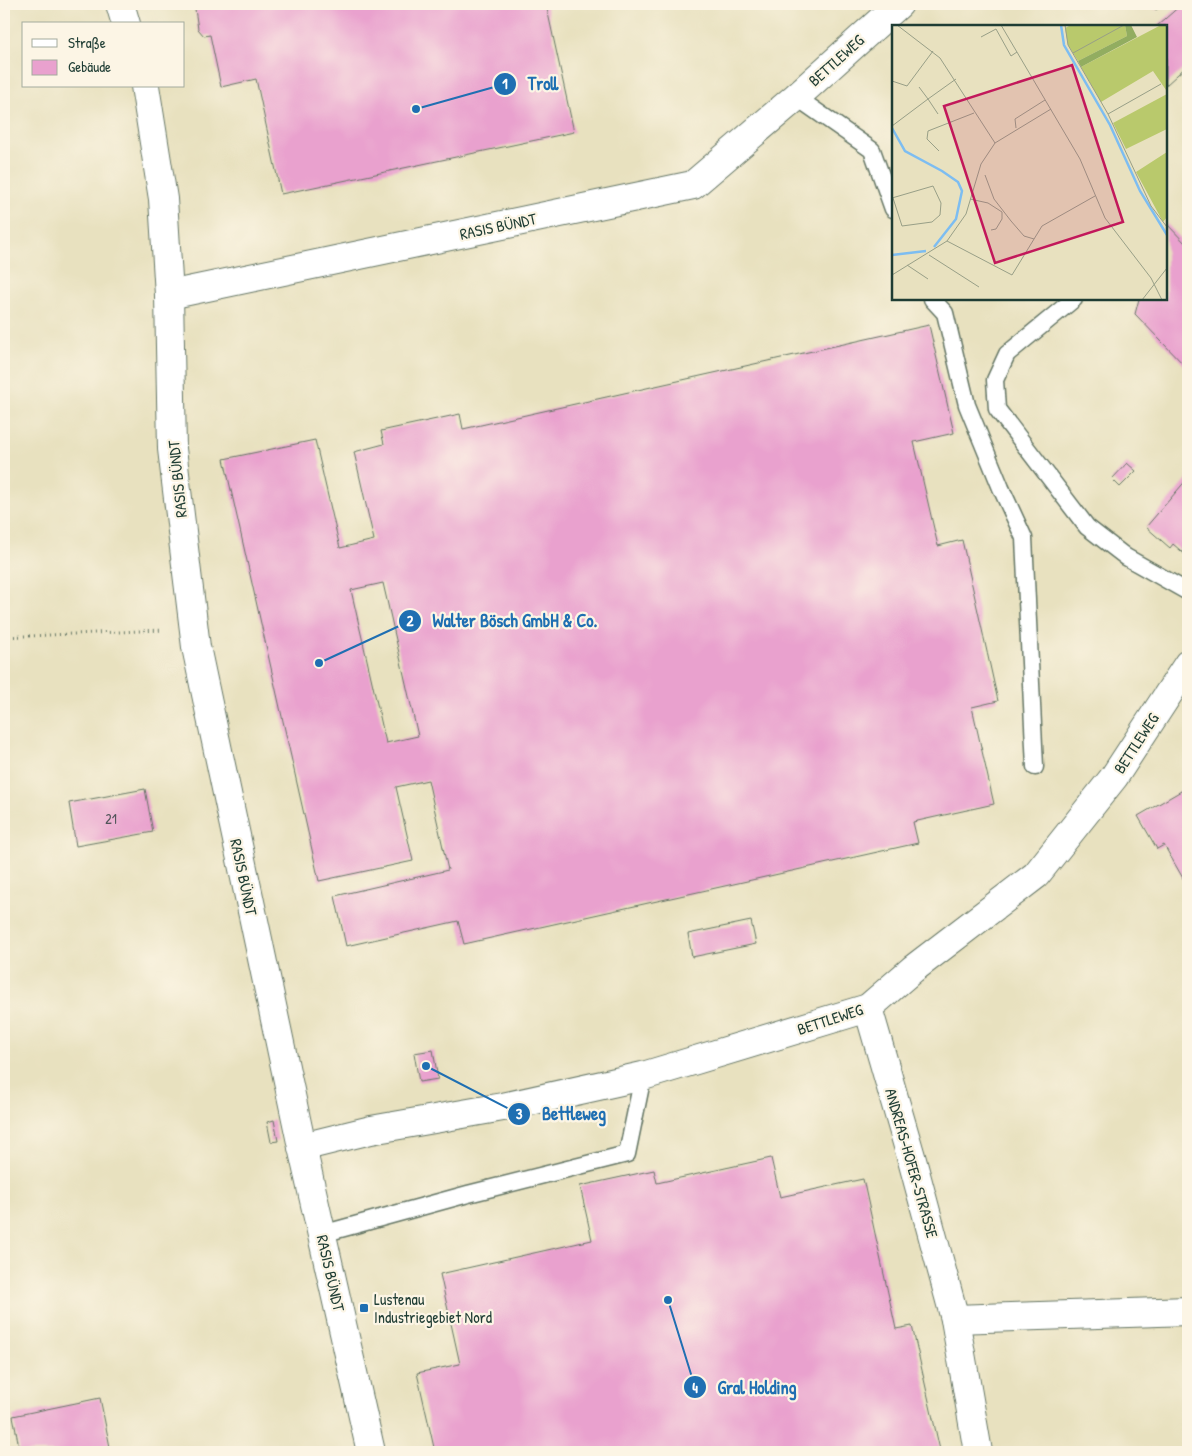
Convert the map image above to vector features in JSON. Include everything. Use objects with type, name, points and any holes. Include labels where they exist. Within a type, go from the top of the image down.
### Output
[{"type":"street","points":[[120,4],[125,22]]},
{"type":"street","name":"BETTLEWEG","points":[[796,97],[899,4]]},
{"type":"street","name":"RASIS BÜNDT","points":[[145,88],[163,199],[169,295],[172,450],[196,647],[302,1147],[371,1452]]},
{"type":"street","name":"RASIS BÜNDT","points":[[169,295],[693,185],[796,97]]},
{"type":"street","name":"BETTLEWEG","points":[[302,1147],[371,1130],[503,1107],[643,1076],[868,1008],[913,969],[1036,875],[1114,777],[1188,664]]},
{"type":"street","name":"ANDREAS-HOFER-STRASSE","points":[[868,1008],[912,1160],[954,1319],[978,1452]]},
{"type":"street","points":[[954,1319],[1188,1312]]},
{"type":"lane","points":[[796,97],[872,150],[892,206]]},
{"type":"lane","points":[[933,300],[945,313],[967,405],[1000,488],[1024,538],[1035,767]]},
{"type":"lane","points":[[1073,300],[1007,354],[995,380],[997,409],[1086,527],[1126,556],[1188,592]]},
{"type":"lane","points":[[322,1234],[468,1194],[627,1154],[643,1076]]},
{"type":"path","points":[[4,637],[194,629]]},
{"type":"building","points":[[199,4],[546,4],[574,132],[281,194],[256,79],[221,87],[210,35],[204,36],[198,29],[195,9]]},
{"type":"building","points":[[1151,4],[1163,4],[1156,10]]},
{"type":"building","points":[[1182,4],[1188,4],[1188,65],[1167,84],[1167,25],[1158,25]]},
{"type":"building","points":[[1167,224],[1188,246],[1187,368],[1135,314],[1139,300],[1167,300]]},
{"type":"building","points":[[929,325],[954,433],[914,442],[938,546],[962,540],[998,701],[972,707],[994,804],[913,822],[918,843],[464,944],[458,921],[346,946],[335,896],[448,870],[428,780],[396,787],[413,861],[319,881],[224,459],[315,440],[340,548],[374,540],[354,452],[384,444],[381,431],[460,414],[463,429]],"holes":[[[383,583],[418,736],[386,743],[351,590]]]},
{"type":"building","points":[[1127,463],[1136,471],[1120,487],[1112,479]]},
{"type":"building","points":[[1188,478],[1188,557],[1173,544],[1170,548],[1146,527]]},
{"type":"building","points":[[1188,787],[1188,887],[1164,845],[1157,849],[1138,816]]},
{"type":"building","points":[[145,789],[153,832],[76,846],[69,803]]},
{"type":"building","points":[[751,921],[756,944],[692,957],[688,934]]},
{"type":"building","points":[[433,1050],[438,1079],[419,1082],[414,1053]]},
{"type":"building","points":[[274,1120],[278,1141],[271,1142],[267,1122]]},
{"type":"building","points":[[771,1158],[780,1197],[863,1179],[896,1329],[912,1326],[940,1450],[929,1452],[435,1452],[417,1373],[460,1364],[440,1274],[592,1240],[580,1186],[654,1170],[657,1183]]},
{"type":"building","points":[[100,1398],[111,1452],[20,1452],[13,1416]]},
{"type":"place","name":"Troll","points":[[416,109]]},
{"type":"place","name":"Walter Bösch GmbH & Co.","points":[[319,663]]},
{"type":"place","name":"Bettleweg","points":[[426,1066]]},
{"type":"place","name":"Gral Holding","points":[[668,1300]]},
{"type":"place","name":"Lustenau Industriegebiet Nord","points":[[364,1308]]}]
